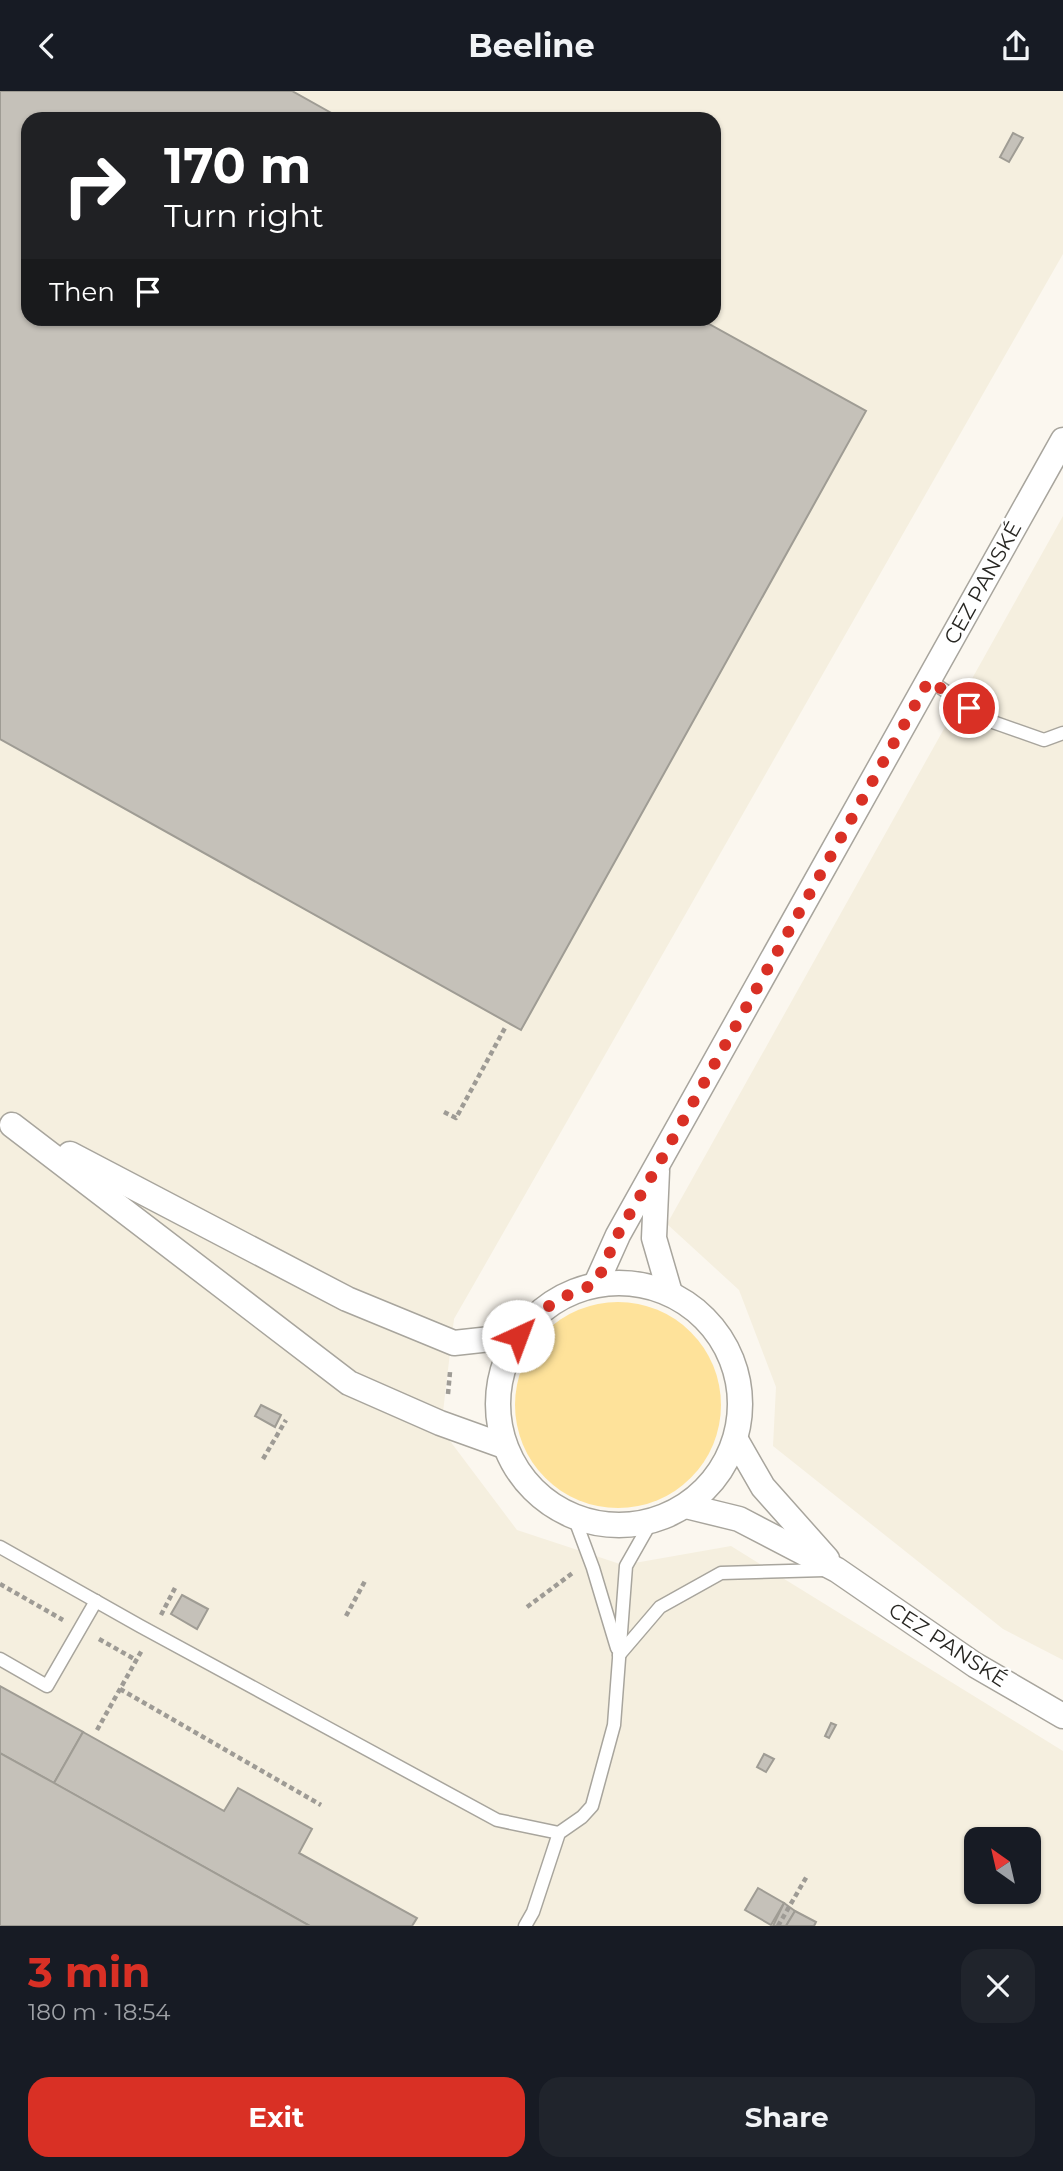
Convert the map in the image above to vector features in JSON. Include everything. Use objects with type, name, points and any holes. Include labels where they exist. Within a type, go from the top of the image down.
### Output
[{"type":"street","name":"CEZ PANSKÉ","points":[[596,1284],[618,1234],[1063,440]]},
{"type":"street","points":[[6,1121],[347,1299],[382,1314],[454,1343],[518,1336]]},
{"type":"street","points":[[6,1121],[349,1384],[440,1423],[503,1446]]},
{"type":"street","name":"CEZ PANSKÉ","points":[[657,1167],[654,1238],[670,1293]]},
{"type":"street","points":[[628,1282],[670,1293],[706,1318],[731,1354],[741,1397],[736,1440],[715,1479],[686,1506],[650,1522],[611,1526],[574,1517],[541,1498],[515,1469],[503,1446],[497,1395],[503,1364],[518,1336],[539,1312],[566,1294],[596,1284],[628,1282]]},
{"type":"street","name":"CEZ PANSKÉ","points":[[736,1440],[764,1487],[836,1570]]},
{"type":"street","name":"CEZ PANSKÉ","points":[[686,1506],[739,1519],[836,1570],[975,1665],[1063,1716]]},
{"type":"lane","points":[[929,680],[990,721],[1044,740],[1063,733]]},
{"type":"lane","points":[[574,1517],[593,1568],[619,1655]]},
{"type":"lane","points":[[525,1926],[533,1912],[559,1833],[582,1817],[592,1806],[614,1725],[626,1566],[650,1522]]},
{"type":"lane","points":[[0,1547],[497,1819],[559,1833]]},
{"type":"lane","points":[[619,1655],[660,1607],[721,1573],[836,1570]]},
{"type":"lane","points":[[0,1659],[47,1686],[96,1601]]},
{"type":"path","points":[[444,1112],[456,1118],[506,1026]]},
{"type":"path","points":[[448,1394],[450,1372]]},
{"type":"path","points":[[262,1459],[286,1420]]},
{"type":"path","points":[[527,1607],[576,1571]]},
{"type":"path","points":[[346,1616],[365,1581]]},
{"type":"path","points":[[97,1730],[140,1653]]},
{"type":"path","points":[[120,1689],[321,1805]]},
{"type":"path","points":[[778,1926],[807,1876]]},
{"type":"shaded area","points":[[0,91],[1063,91],[1063,254],[454,1319],[441,1429],[517,1530],[623,1565],[731,1546],[1063,1751],[1063,1926],[0,1926]]},
{"type":"shaded area","points":[[1063,516],[1063,1660],[1003,1629],[773,1446],[776,1387],[739,1290],[667,1224]]},
{"type":"shaded area","points":[[618,1302],[657,1310],[675,1319],[691,1332],[704,1348],[713,1366],[721,1405],[713,1444],[704,1462],[691,1478],[675,1491],[657,1500],[618,1508],[579,1500],[561,1491],[545,1478],[532,1462],[523,1444],[515,1405],[523,1366],[532,1348],[545,1332],[561,1319],[579,1310]]},
{"type":"building","points":[[0,91],[292,91],[330,112],[21,112],[21,326],[713,326],[866,411],[521,1030],[0,739]]},
{"type":"building","points":[[1013,133],[1023,138],[1009,162],[1000,157]]},
{"type":"building","points":[[261,1405],[281,1415],[275,1427],[255,1416]]},
{"type":"building","points":[[182,1595],[208,1609],[197,1629],[171,1614]]},
{"type":"building","points":[[0,1686],[83,1732],[54,1783],[0,1753]]},
{"type":"building","points":[[831,1723],[836,1725],[829,1738],[825,1736]]},
{"type":"building","points":[[83,1732],[224,1811],[238,1788],[312,1829],[299,1853],[417,1918],[412,1926],[310,1926],[54,1783]]},
{"type":"building","points":[[0,1753],[54,1783],[310,1926],[0,1926]]},
{"type":"building","points":[[764,1754],[774,1759],[766,1772],[757,1767]]},
{"type":"building","points":[[758,1888],[784,1903],[771,1925],[745,1910]]},
{"type":"building","points":[[784,1903],[795,1911],[786,1926],[773,1926]]},
{"type":"building","points":[[795,1911],[816,1922],[814,1926],[786,1926]]},
{"type":"route","points":[[518,1336],[539,1312],[566,1294],[596,1284],[618,1234],[929,680],[969,708]]}]
